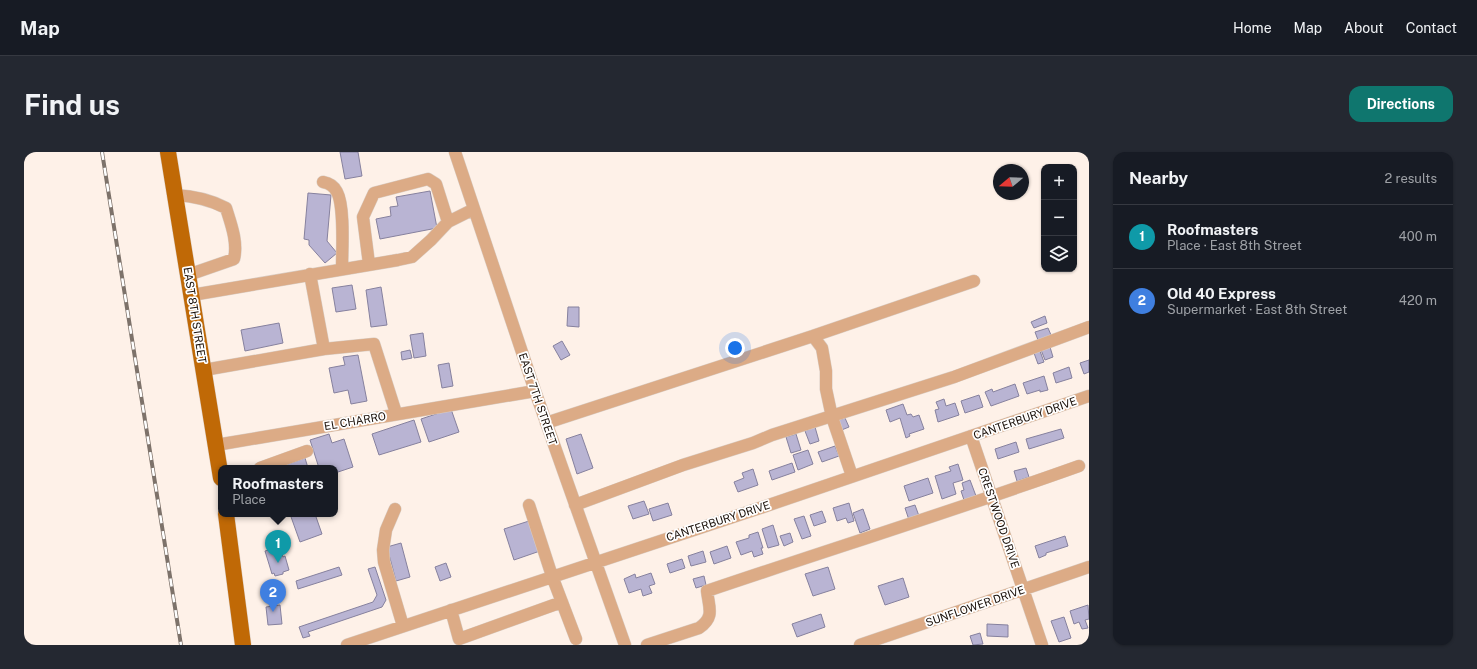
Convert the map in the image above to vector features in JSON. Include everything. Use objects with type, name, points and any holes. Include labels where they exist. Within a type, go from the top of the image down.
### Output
[{"type":"main road","name":"EAST 8TH STREET","points":[[168,152],[219,465]]},
{"type":"main road","points":[[226,517],[243,645]]},
{"type":"street","name":"EAST 7TH STREET","points":[[455,152],[546,423],[625,645]]},
{"type":"street","points":[[369,264],[363,217],[374,193],[428,179],[436,184],[448,222]]},
{"type":"street","points":[[323,182],[334,187],[341,203],[342,269]]},
{"type":"street","points":[[175,195],[193,196],[213,201],[226,208],[232,227],[236,253],[234,259],[188,275]]},
{"type":"street","points":[[192,295],[412,257],[448,222],[474,209]]},
{"type":"street","points":[[204,370],[324,349],[310,274]]},
{"type":"street","points":[[546,423],[813,336],[974,281]]},
{"type":"street","points":[[575,505],[683,465],[954,377],[1089,327]]},
{"type":"street","points":[[813,336],[822,348],[826,371],[826,389],[832,417],[852,476]]},
{"type":"street","name":"EL CHARRO","points":[[216,445],[396,414],[374,344],[324,349]]},
{"type":"street","points":[[396,414],[535,391]]},
{"type":"street","name":"CANTERBURY DRIVE","points":[[347,645],[1089,396]]},
{"type":"street","name":"CRESTWOOD DRIVE","points":[[971,436],[1042,645]]},
{"type":"street","points":[[268,465],[307,451]]},
{"type":"street","points":[[647,645],[699,628],[706,623],[709,618],[710,611],[707,591],[992,497],[1079,466]]},
{"type":"street","points":[[529,505],[552,576],[576,639]]},
{"type":"street","points":[[395,509],[386,530],[383,550],[384,562],[403,626]]},
{"type":"street","name":"SUNFLOWER DRIVE","points":[[860,645],[1089,567]]},
{"type":"street","points":[[451,610],[459,639],[562,602]]},
{"type":"building","points":[[340,152],[358,152],[362,176],[345,179]]},
{"type":"building","points":[[430,191],[437,228],[380,239],[376,219],[391,216],[390,207],[398,206],[396,197]]},
{"type":"building","points":[[308,193],[331,195],[327,241],[337,253],[325,263],[309,245],[309,240],[304,239]]},
{"type":"building","points":[[352,285],[356,309],[336,312],[332,288]]},
{"type":"building","points":[[381,287],[387,325],[371,327],[366,290]]},
{"type":"building","points":[[568,307],[579,307],[579,327],[567,326]]},
{"type":"building","points":[[1045,316],[1047,323],[1034,328],[1031,322]]},
{"type":"building","points":[[279,323],[283,343],[245,351],[241,330]]},
{"type":"building","points":[[1048,328],[1051,335],[1038,340],[1035,332]]},
{"type":"building","points":[[423,333],[426,356],[414,358],[410,335]]},
{"type":"building","points":[[562,341],[570,355],[561,360],[553,346]]},
{"type":"building","points":[[1050,347],[1053,357],[1045,360],[1041,350]]},
{"type":"building","points":[[410,350],[412,358],[402,360],[401,352]]},
{"type":"building","points":[[1040,351],[1044,362],[1038,364],[1034,353]]},
{"type":"building","points":[[358,355],[367,401],[351,404],[348,390],[334,393],[329,368],[345,365],[343,357]]},
{"type":"building","points":[[1089,360],[1089,372],[1084,374],[1080,363]]},
{"type":"building","points":[[449,363],[453,386],[442,388],[438,365]]},
{"type":"building","points":[[1069,367],[1072,378],[1056,383],[1053,373]]},
{"type":"building","points":[[1044,376],[1048,390],[1040,392],[1040,390],[1027,394],[1023,383]]},
{"type":"building","points":[[1015,384],[1019,396],[991,406],[985,392],[992,389],[993,392]]},
{"type":"building","points":[[979,395],[983,407],[965,413],[961,401]]},
{"type":"building","points":[[944,399],[946,406],[955,403],[959,415],[938,422],[935,410],[939,409],[936,402]]},
{"type":"building","points":[[903,404],[907,415],[911,414],[913,417],[919,415],[924,429],[909,434],[910,436],[906,438],[900,418],[890,422],[886,410]]},
{"type":"building","points":[[451,409],[459,432],[429,442],[421,419]]},
{"type":"building","points":[[845,418],[849,427],[839,431],[836,421]]},
{"type":"building","points":[[414,420],[421,442],[379,455],[372,434]]},
{"type":"building","points":[[815,427],[819,441],[810,444],[805,431]]},
{"type":"building","points":[[1061,429],[1064,438],[1029,449],[1026,439]]},
{"type":"building","points":[[329,434],[332,443],[344,439],[353,467],[338,472],[338,465],[318,465],[310,440]]},
{"type":"building","points":[[581,434],[593,468],[577,474],[566,439]]},
{"type":"building","points":[[796,434],[801,450],[791,453],[786,437]]},
{"type":"building","points":[[1016,442],[1019,452],[998,459],[995,449]]},
{"type":"building","points":[[835,446],[839,456],[822,462],[818,452]]},
{"type":"building","points":[[808,450],[813,464],[798,470],[793,455]]},
{"type":"building","points":[[305,458],[307,465],[285,465]]},
{"type":"building","points":[[792,463],[795,472],[772,480],[769,471]]},
{"type":"building","points":[[958,464],[963,480],[953,483],[956,494],[942,499],[935,476],[951,471],[949,467]]},
{"type":"building","points":[[1026,468],[1029,477],[1017,481],[1014,471]]},
{"type":"building","points":[[753,469],[758,485],[738,492],[734,482],[744,478],[742,473]]},
{"type":"building","points":[[928,478],[933,493],[909,501],[904,486]]},
{"type":"building","points":[[970,480],[976,496],[964,500],[961,491],[964,490],[962,483]]},
{"type":"building","points":[[644,501],[649,514],[633,519],[628,506]]},
{"type":"building","points":[[668,503],[672,515],[653,521],[649,509]]},
{"type":"building","points":[[849,503],[854,521],[848,523],[846,518],[837,521],[833,508]]},
{"type":"building","points":[[915,505],[919,516],[909,520],[905,508]]},
{"type":"building","points":[[863,509],[870,529],[860,533],[853,513]]},
{"type":"building","points":[[822,511],[826,522],[814,526],[810,515]]},
{"type":"building","points":[[804,516],[811,536],[802,539],[794,519]]},
{"type":"building","points":[[291,517],[316,517],[322,534],[300,542]]},
{"type":"building","points":[[529,521],[540,551],[514,560],[504,529]]},
{"type":"building","points":[[773,525],[779,545],[768,548],[762,529]]},
{"type":"building","points":[[758,532],[763,548],[761,548],[763,554],[754,557],[752,551],[741,555],[736,542],[749,538],[749,535]]},
{"type":"building","points":[[790,533],[793,542],[784,546],[780,536]]},
{"type":"building","points":[[1065,536],[1068,546],[1046,553],[1046,555],[1039,558],[1035,546]]},
{"type":"building","points":[[401,543],[410,577],[396,581],[387,547]]},
{"type":"building","points":[[727,546],[731,558],[714,564],[710,552]]},
{"type":"building","points":[[280,547],[283,557],[285,556],[289,570],[283,572],[283,574],[275,576],[274,573],[272,574],[265,551]]},
{"type":"building","points":[[703,551],[706,562],[691,566],[688,556]]},
{"type":"building","points":[[682,559],[685,568],[670,573],[667,564]]},
{"type":"building","points":[[446,563],[451,577],[440,581],[435,567]]},
{"type":"building","points":[[339,567],[342,575],[298,589],[296,581]]},
{"type":"building","points":[[375,567],[386,600],[382,607],[308,632],[310,636],[303,638],[299,627],[373,602],[377,595],[368,569]]},
{"type":"building","points":[[828,567],[835,589],[813,596],[805,574]]},
{"type":"building","points":[[651,573],[655,584],[649,586],[652,593],[643,596],[641,589],[629,593],[624,579],[635,574],[636,578]]},
{"type":"building","points":[[704,576],[706,585],[696,588],[693,579]]},
{"type":"building","points":[[903,578],[909,597],[885,605],[878,586]]},
{"type":"building","points":[[280,605],[282,624],[268,625],[266,607]]},
{"type":"building","points":[[1088,605],[1089,619],[1085,620],[1088,628],[1082,629],[1079,622],[1074,624],[1070,611]]},
{"type":"building","points":[[821,614],[825,627],[797,637],[792,624]]},
{"type":"building","points":[[1064,617],[1071,638],[1059,642],[1051,621]]},
{"type":"building","points":[[987,624],[1008,625],[1008,637],[987,636]]},
{"type":"building","points":[[980,633],[983,644],[973,645],[970,636]]},
{"type":"railway","points":[[102,152],[181,645]]},
{"type":"place","name":"Roofmasters","points":[[278,563]]},
{"type":"place","name":"Old 40 Express","points":[[273,612]]}]
